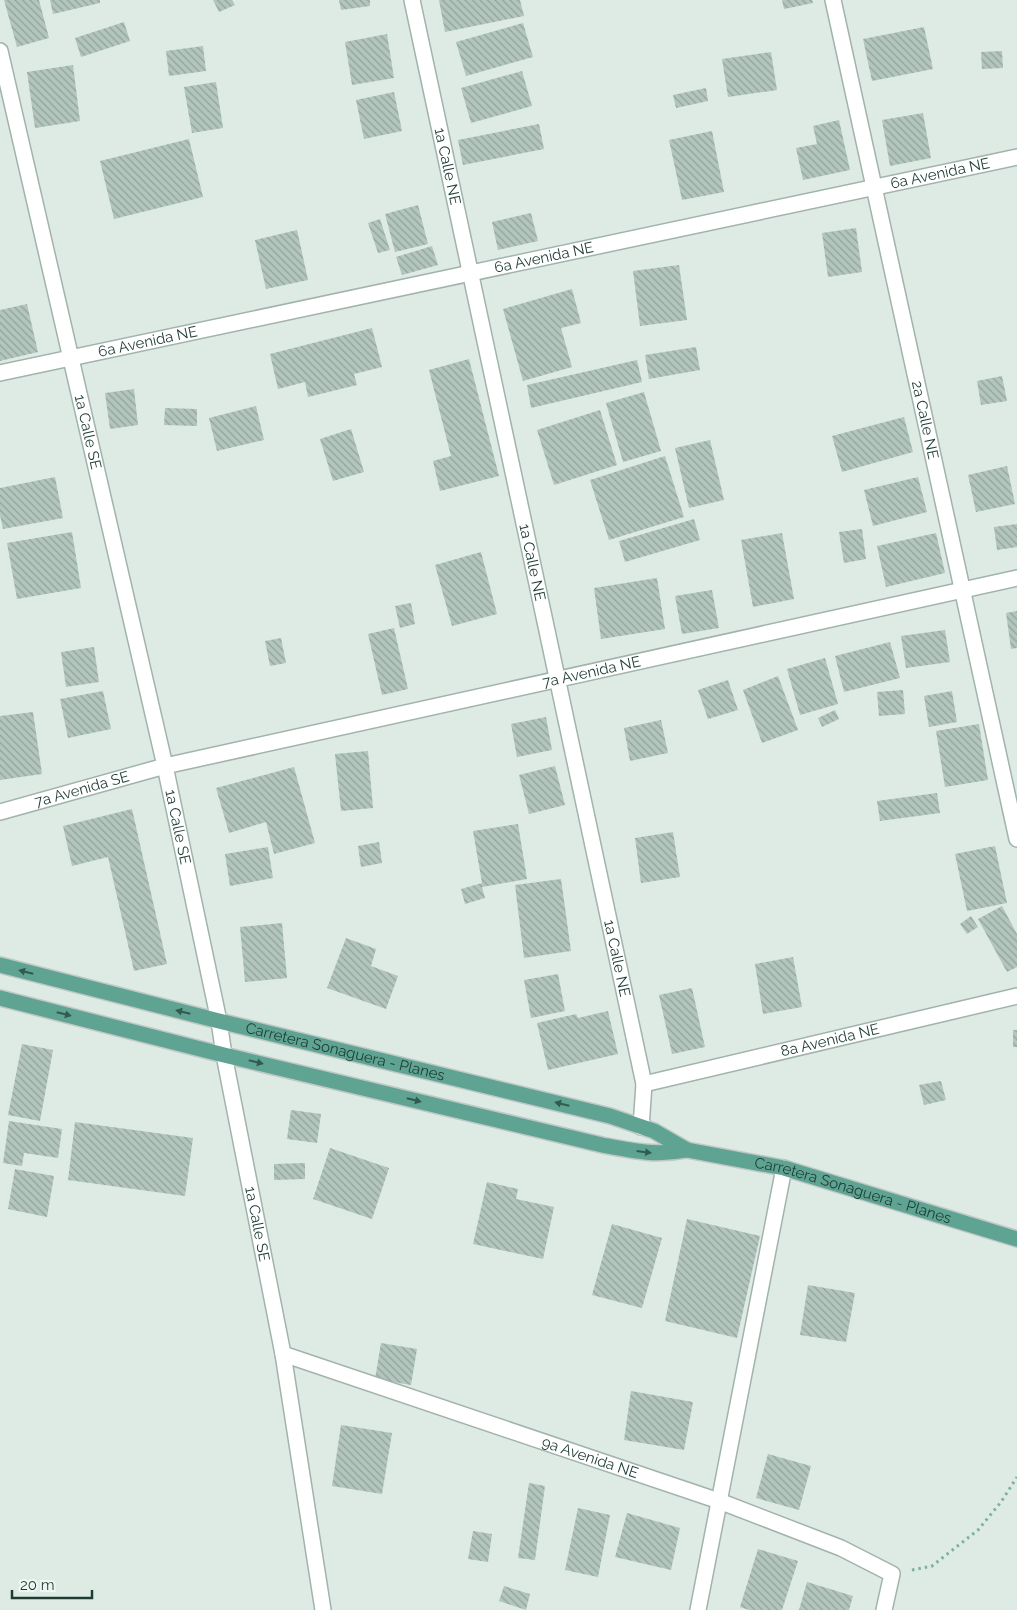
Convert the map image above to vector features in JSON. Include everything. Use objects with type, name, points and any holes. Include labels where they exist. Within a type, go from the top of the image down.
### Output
[{"type":"main road","name":"Carretera Sonaguera - Planes","points":[[0,965],[610,1116],[654,1131],[686,1150],[784,1168],[1017,1239]]},
{"type":"main road","name":"Carretera Sonaguera - Planes","points":[[0,998],[602,1146],[649,1154],[686,1150]]},
{"type":"street","name":"1a Calle NE","points":[[412,0],[644,1084],[641,1127]]},
{"type":"street","name":"2a Calle NE","points":[[833,0],[1017,839]]},
{"type":"street","name":"1a Calle SE","points":[[0,51],[165,766],[220,1021],[224,1054],[283,1354],[324,1610]]},
{"type":"street","name":"6a Avenida NE","points":[[0,373],[1017,157]]},
{"type":"street","name":"7a Avenida NE","points":[[165,766],[1017,578]]},
{"type":"street","name":"7a Avenida SE","points":[[0,812],[165,766]]},
{"type":"street","name":"8a Avenida NE","points":[[644,1084],[1017,996]]},
{"type":"street","points":[[698,1610],[784,1168]]},
{"type":"street","name":"9a Avenida NE","points":[[283,1354],[719,1500],[841,1548],[892,1574]]},
{"type":"street","points":[[884,1610],[892,1574]]},
{"type":"path","points":[[892,1574],[932,1566],[978,1530],[1001,1502],[1017,1477]]},
{"type":"building","points":[[4,0],[39,0],[49,38],[17,47]]},
{"type":"building","points":[[50,0],[100,0],[100,3],[53,14]]},
{"type":"building","points":[[213,0],[232,0],[235,5],[219,12]]},
{"type":"building","points":[[339,0],[370,0],[370,6],[341,10]]},
{"type":"building","points":[[439,0],[520,0],[524,16],[445,32]]},
{"type":"building","points":[[782,0],[812,0],[813,3],[784,9]]},
{"type":"building","points":[[124,22],[130,41],[81,57],[75,38]]},
{"type":"building","points":[[523,23],[533,57],[466,76],[456,42]]},
{"type":"building","points":[[924,27],[933,69],[872,81],[863,39]]},
{"type":"building","points":[[387,34],[394,78],[352,85],[345,42]]},
{"type":"building","points":[[203,46],[206,71],[169,76],[166,51]]},
{"type":"building","points":[[1002,51],[1003,68],[982,69],[981,52]]},
{"type":"building","points":[[771,52],[777,90],[728,97],[722,59]]},
{"type":"building","points":[[73,65],[80,121],[35,128],[27,72]]},
{"type":"building","points":[[522,71],[532,106],[471,123],[461,88]]},
{"type":"building","points":[[216,82],[223,128],[192,133],[184,87]]},
{"type":"building","points":[[706,88],[708,101],[676,108],[673,95]]},
{"type":"building","points":[[394,92],[402,131],[364,139],[356,100]]},
{"type":"building","points":[[923,113],[931,158],[890,166],[882,120]]},
{"type":"building","points":[[839,120],[850,170],[803,180],[796,148],[817,144],[813,126]]},
{"type":"building","points":[[539,124],[544,149],[463,165],[458,140]]},
{"type":"building","points":[[712,131],[724,192],[682,200],[669,140]]},
{"type":"building","points":[[189,139],[203,197],[114,219],[100,161]]},
{"type":"building","points":[[418,205],[428,244],[395,252],[385,214]]},
{"type":"building","points":[[531,213],[538,241],[498,250],[492,222]]},
{"type":"building","points":[[380,219],[390,250],[378,253],[368,223]]},
{"type":"building","points":[[856,228],[862,272],[828,277],[822,233]]},
{"type":"building","points":[[297,230],[308,280],[266,289],[255,240]]},
{"type":"building","points":[[432,246],[438,265],[402,275],[396,257]]},
{"type":"building","points":[[679,265],[687,320],[640,326],[633,271]]},
{"type":"building","points":[[572,289],[581,323],[561,328],[572,367],[523,381],[503,309]]},
{"type":"building","points":[[27,304],[38,352],[0,361],[0,310]]},
{"type":"building","points":[[372,328],[382,367],[354,374],[357,385],[308,397],[305,382],[278,389],[270,354]]},
{"type":"building","points":[[696,347],[700,370],[649,379],[645,355]]},
{"type":"building","points":[[469,359],[499,476],[440,491],[433,461],[451,456],[429,370]]},
{"type":"building","points":[[637,360],[642,382],[531,408],[527,385]]},
{"type":"building","points":[[1002,376],[1007,401],[981,405],[977,381]]},
{"type":"building","points":[[134,389],[138,425],[110,429],[105,393]]},
{"type":"building","points":[[644,392],[661,451],[623,462],[606,403]]},
{"type":"building","points":[[256,406],[264,440],[217,451],[209,418]]},
{"type":"building","points":[[165,408],[197,409],[197,426],[164,425]]},
{"type":"building","points":[[600,410],[617,465],[554,485],[537,430]]},
{"type":"building","points":[[904,417],[913,452],[842,472],[832,436]]},
{"type":"building","points":[[351,429],[364,472],[333,481],[320,439]]},
{"type":"building","points":[[710,440],[724,500],[689,508],[675,448]]},
{"type":"building","points":[[665,456],[684,517],[609,540],[590,480]]},
{"type":"building","points":[[1007,466],[1015,504],[976,512],[968,475]]},
{"type":"building","points":[[55,477],[63,518],[3,529],[0,515],[0,488]]},
{"type":"building","points":[[918,477],[927,512],[873,526],[864,490]]},
{"type":"building","points":[[694,519],[700,540],[625,562],[619,541]]},
{"type":"building","points":[[1017,524],[1017,547],[997,550],[994,527]]},
{"type":"building","points":[[862,529],[866,559],[844,563],[839,532]]},
{"type":"building","points":[[72,532],[81,588],[17,599],[7,543]]},
{"type":"building","points":[[782,533],[794,599],[753,607],[741,540]]},
{"type":"building","points":[[936,533],[945,573],[886,587],[877,546]]},
{"type":"building","points":[[481,552],[497,614],[452,626],[435,565]]},
{"type":"building","points":[[657,578],[665,629],[601,639],[594,588]]},
{"type":"building","points":[[712,590],[719,628],[682,634],[675,596]]},
{"type":"building","points":[[411,603],[415,624],[400,628],[395,606]]},
{"type":"building","points":[[1017,611],[1017,648],[1011,649],[1006,613]]},
{"type":"building","points":[[394,628],[408,689],[382,695],[368,634]]},
{"type":"building","points":[[945,630],[950,662],[906,668],[901,636]]},
{"type":"building","points":[[281,638],[286,663],[270,666],[265,641]]},
{"type":"building","points":[[890,642],[900,678],[844,692],[835,656]]},
{"type":"building","points":[[94,647],[99,682],[66,687],[61,652]]},
{"type":"building","points":[[825,658],[838,704],[800,715],[787,669]]},
{"type":"building","points":[[778,676],[798,730],[762,743],[743,690]]},
{"type":"building","points":[[728,680],[738,710],[708,719],[698,690]]},
{"type":"building","points":[[903,690],[905,714],[879,716],[877,692]]},
{"type":"building","points":[[103,691],[111,729],[68,738],[60,699]]},
{"type":"building","points":[[952,691],[957,722],[929,727],[924,696]]},
{"type":"building","points":[[835,710],[839,719],[822,727],[818,718]]},
{"type":"building","points":[[33,712],[42,774],[0,780],[0,716]]},
{"type":"building","points":[[546,717],[552,750],[517,757],[511,724]]},
{"type":"building","points":[[661,720],[668,753],[630,761],[624,728]]},
{"type":"building","points":[[979,724],[988,780],[945,787],[936,731]]},
{"type":"building","points":[[368,751],[373,808],[341,811],[335,754]]},
{"type":"building","points":[[555,766],[565,805],[529,814],[519,775]]},
{"type":"building","points":[[294,767],[315,843],[274,854],[266,822],[229,833],[216,788]]},
{"type":"building","points":[[937,793],[940,813],[880,821],[877,801]]},
{"type":"building","points":[[132,809],[167,964],[134,971],[108,857],[72,866],[63,826]]},
{"type":"building","points":[[518,824],[527,879],[482,887],[485,898],[465,904],[461,889],[482,883],[473,831]]},
{"type":"building","points":[[673,832],[680,877],[641,883],[635,838]]},
{"type":"building","points":[[379,842],[382,863],[361,867],[358,846]]},
{"type":"building","points":[[995,846],[1007,903],[967,911],[955,854]]},
{"type":"building","points":[[268,847],[273,878],[230,886],[225,854]]},
{"type":"building","points":[[561,879],[571,951],[524,958],[515,885]]},
{"type":"building","points":[[1002,906],[1017,934],[1017,967],[1007,972],[978,919]]},
{"type":"building","points":[[971,916],[978,927],[967,934],[960,924]]},
{"type":"building","points":[[282,923],[287,978],[245,982],[240,927]]},
{"type":"building","points":[[346,938],[376,949],[371,966],[398,976],[386,1009],[327,988]]},
{"type":"building","points":[[793,957],[802,1007],[763,1014],[755,964]]},
{"type":"building","points":[[558,974],[565,1011],[531,1018],[524,980]]},
{"type":"building","points":[[692,988],[705,1047],[672,1054],[659,995]]},
{"type":"building","points":[[608,1011],[618,1054],[548,1070],[537,1023],[576,1014],[578,1018]]},
{"type":"building","points":[[1013,1030],[1017,1030],[1017,1047],[1013,1047]]},
{"type":"building","points":[[22,1044],[53,1050],[40,1121],[8,1115]]},
{"type":"building","points":[[941,1081],[946,1100],[924,1105],[919,1085]]},
{"type":"building","points":[[291,1110],[321,1114],[317,1143],[287,1139]]},
{"type":"building","points":[[9,1121],[62,1129],[58,1158],[24,1153],[22,1166],[3,1163]]},
{"type":"building","points":[[75,1122],[193,1138],[185,1196],[68,1180]]},
{"type":"building","points":[[330,1148],[389,1168],[372,1219],[313,1199]]},
{"type":"building","points":[[305,1163],[305,1179],[274,1180],[274,1164]]},
{"type":"building","points":[[15,1169],[54,1176],[47,1217],[8,1209]]},
{"type":"building","points":[[487,1182],[518,1189],[516,1199],[554,1207],[543,1259],[473,1244]]},
{"type":"building","points":[[687,1219],[760,1236],[737,1338],[665,1321]]},
{"type":"building","points":[[612,1224],[662,1238],[642,1308],[592,1295]]},
{"type":"building","points":[[808,1285],[855,1293],[846,1342],[800,1335]]},
{"type":"building","points":[[381,1343],[417,1349],[411,1385],[375,1379]]},
{"type":"building","points":[[631,1391],[693,1402],[684,1450],[624,1440]]},
{"type":"building","points":[[341,1425],[392,1433],[382,1494],[332,1486]]},
{"type":"building","points":[[768,1454],[811,1466],[799,1510],[756,1498]]},
{"type":"building","points":[[529,1483],[545,1486],[535,1560],[518,1558]]},
{"type":"building","points":[[578,1508],[610,1515],[598,1577],[565,1570]]},
{"type":"building","points":[[627,1513],[680,1528],[671,1570],[615,1557]]},
{"type":"building","points":[[473,1531],[492,1534],[488,1562],[468,1559]]},
{"type":"building","points":[[758,1549],[798,1561],[782,1610],[749,1610],[740,1607]]},
{"type":"building","points":[[807,1582],[853,1596],[849,1610],[799,1610]]},
{"type":"building","points":[[504,1586],[530,1594],[526,1610],[499,1601]]}]
